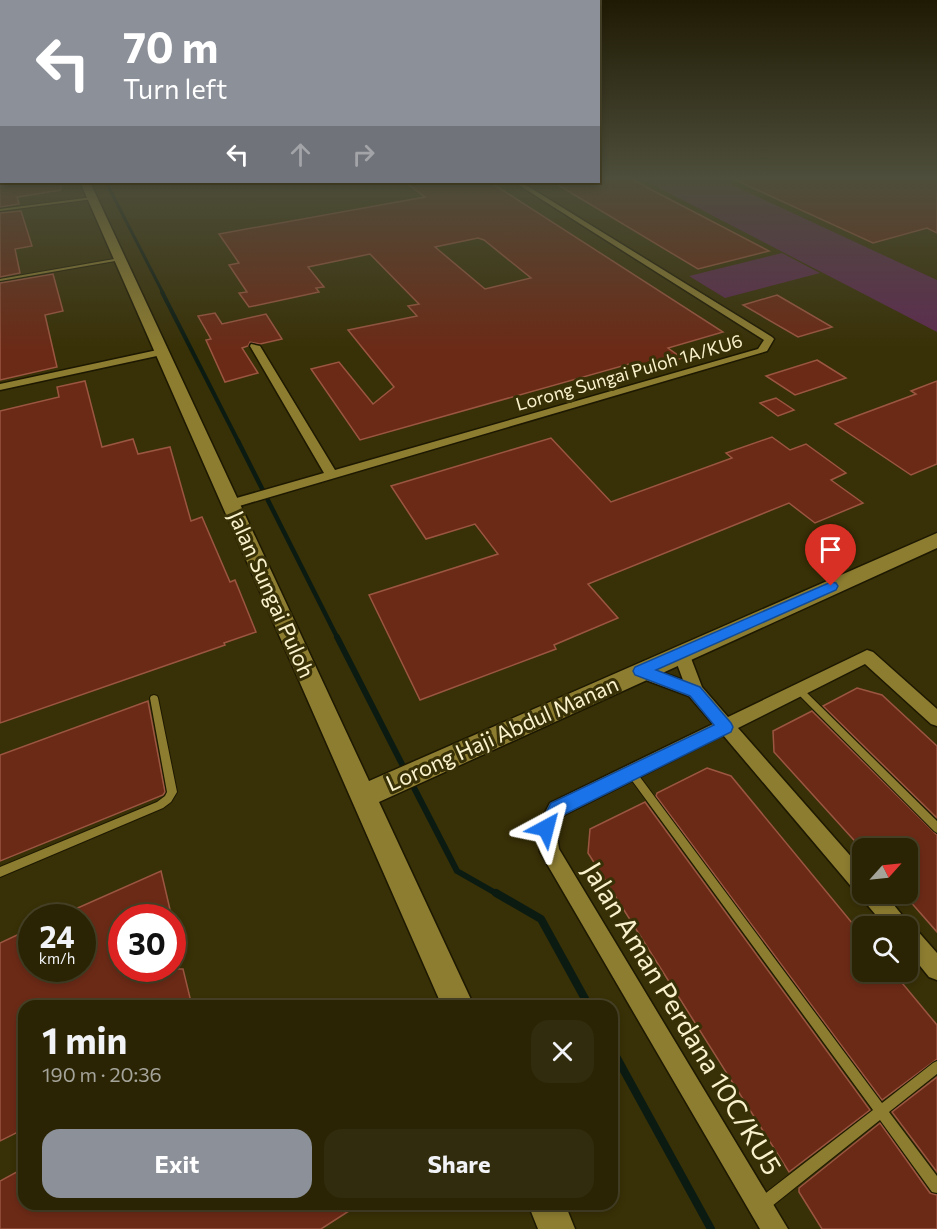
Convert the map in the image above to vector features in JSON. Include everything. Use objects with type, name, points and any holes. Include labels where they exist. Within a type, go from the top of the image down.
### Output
[{"type":"street","name":"Jalan Sungai Puloh","points":[[110,235],[231,504],[374,791],[456,1000]]},
{"type":"street","name":"Lorong Sungai Puloh 1A/KU6","points":[[231,504],[762,351],[769,339],[603,235]]},
{"type":"street","points":[[255,346],[331,474]]},
{"type":"street","points":[[0,387],[162,352]]},
{"type":"street","name":"Lorong Haji Abdul Manan","points":[[374,791],[937,540]]},
{"type":"street","points":[[681,653],[695,692],[852,872]]},
{"type":"street","name":"Jalan Aman Perdana 10C/KU5","points":[[775,1229],[550,852],[546,828],[557,809],[867,656],[937,719]]},
{"type":"street","points":[[641,671],[695,692]]},
{"type":"street","points":[[880,904],[890,916]]},
{"type":"street","points":[[918,947],[937,969]]},
{"type":"street","points":[[549,1210],[557,1229]]},
{"type":"lane","points":[[0,280],[120,259]]},
{"type":"lane","points":[[799,690],[937,828]]},
{"type":"lane","points":[[0,872],[160,806],[168,799],[172,792],[154,698]]},
{"type":"lane","points":[[631,772],[937,1187]]},
{"type":"lane","points":[[761,1205],[937,1067]]},
{"type":"shaded area","points":[[751,235],[841,235],[937,280],[937,332]]},
{"type":"shaded area","points":[[782,253],[820,273],[725,298],[689,276]]},
{"type":"building","points":[[0,235],[29,235],[32,246],[15,249],[20,273],[0,277]]},
{"type":"building","points":[[220,235],[573,235],[723,332],[668,348],[682,358],[640,371],[629,364],[360,440],[311,369],[339,362],[373,404],[394,387],[348,330],[417,316],[408,306],[419,304],[370,254],[308,267],[324,287],[316,288],[319,292],[249,307],[239,293],[247,292],[229,265],[239,263]],"holes":[[[478,238],[484,240],[531,278],[485,289],[435,247]]]},
{"type":"building","points":[[642,235],[739,235],[769,251],[698,269]]},
{"type":"building","points":[[856,235],[901,235],[873,243]]},
{"type":"building","points":[[53,274],[63,311],[45,315],[57,367],[0,380],[0,283]]},
{"type":"building","points":[[777,295],[832,327],[798,337],[743,305]]},
{"type":"building","points":[[215,313],[222,324],[266,314],[282,339],[260,344],[250,342],[248,346],[242,348],[258,373],[225,382],[206,340],[211,339],[198,316]]},
{"type":"building","points":[[817,360],[846,378],[795,395],[766,376]]},
{"type":"building","points":[[85,381],[102,447],[133,439],[138,454],[170,447],[191,521],[202,517],[230,582],[235,580],[256,632],[224,643],[225,645],[0,723],[0,411],[59,397],[57,387]]},
{"type":"building","points":[[937,381],[937,464],[911,475],[835,424],[916,394],[911,391]]},
{"type":"building","points":[[776,398],[794,410],[778,416],[760,403]]},
{"type":"building","points":[[772,437],[790,450],[806,444],[846,473],[831,480],[863,503],[815,523],[789,503],[588,584],[618,618],[554,645],[556,649],[420,700],[369,595],[498,554],[475,524],[426,539],[391,486],[551,438],[611,502],[732,458],[726,453]]},
{"type":"building","points":[[857,688],[882,695],[937,746],[937,818],[823,706]]},
{"type":"building","points":[[148,701],[165,792],[163,795],[0,861],[0,755]]},
{"type":"building","points":[[812,711],[937,835],[937,932],[912,904],[918,904],[918,838],[852,838],[774,752],[773,731]]},
{"type":"building","points":[[707,768],[731,776],[852,923],[852,982],[901,982],[937,1025],[937,1059],[882,1100],[656,796],[657,793]]},
{"type":"building","points":[[645,802],[870,1110],[789,1172],[588,853],[590,829]]},
{"type":"building","points":[[161,871],[169,904],[108,904],[108,982],[186,981],[191,1000],[18,1000],[18,1132],[0,1141],[0,943],[18,935],[18,982],[96,982],[96,904],[87,904]]},
{"type":"building","points":[[937,1077],[937,1172],[892,1112]]},
{"type":"building","points":[[880,1123],[930,1193],[937,1195],[937,1229],[822,1229],[799,1192],[799,1188]]},
{"type":"building","points":[[18,1171],[18,1210],[351,1210],[321,1229],[0,1229],[0,1181]]},
{"type":"waterway","points":[[133,235],[163,293]]},
{"type":"waterway","points":[[162,292],[239,443]]},
{"type":"waterway","points":[[238,441],[338,639]]},
{"type":"waterway","points":[[337,637],[406,772]]},
{"type":"waterway","points":[[410,780],[457,871],[499,895]]},
{"type":"waterway","points":[[496,893],[541,919],[586,1000]]},
{"type":"waterway","points":[[618,1060],[711,1229]]},
{"type":"route","points":[[546,828],[557,809],[726,727],[695,692],[641,671],[831,586]]}]
